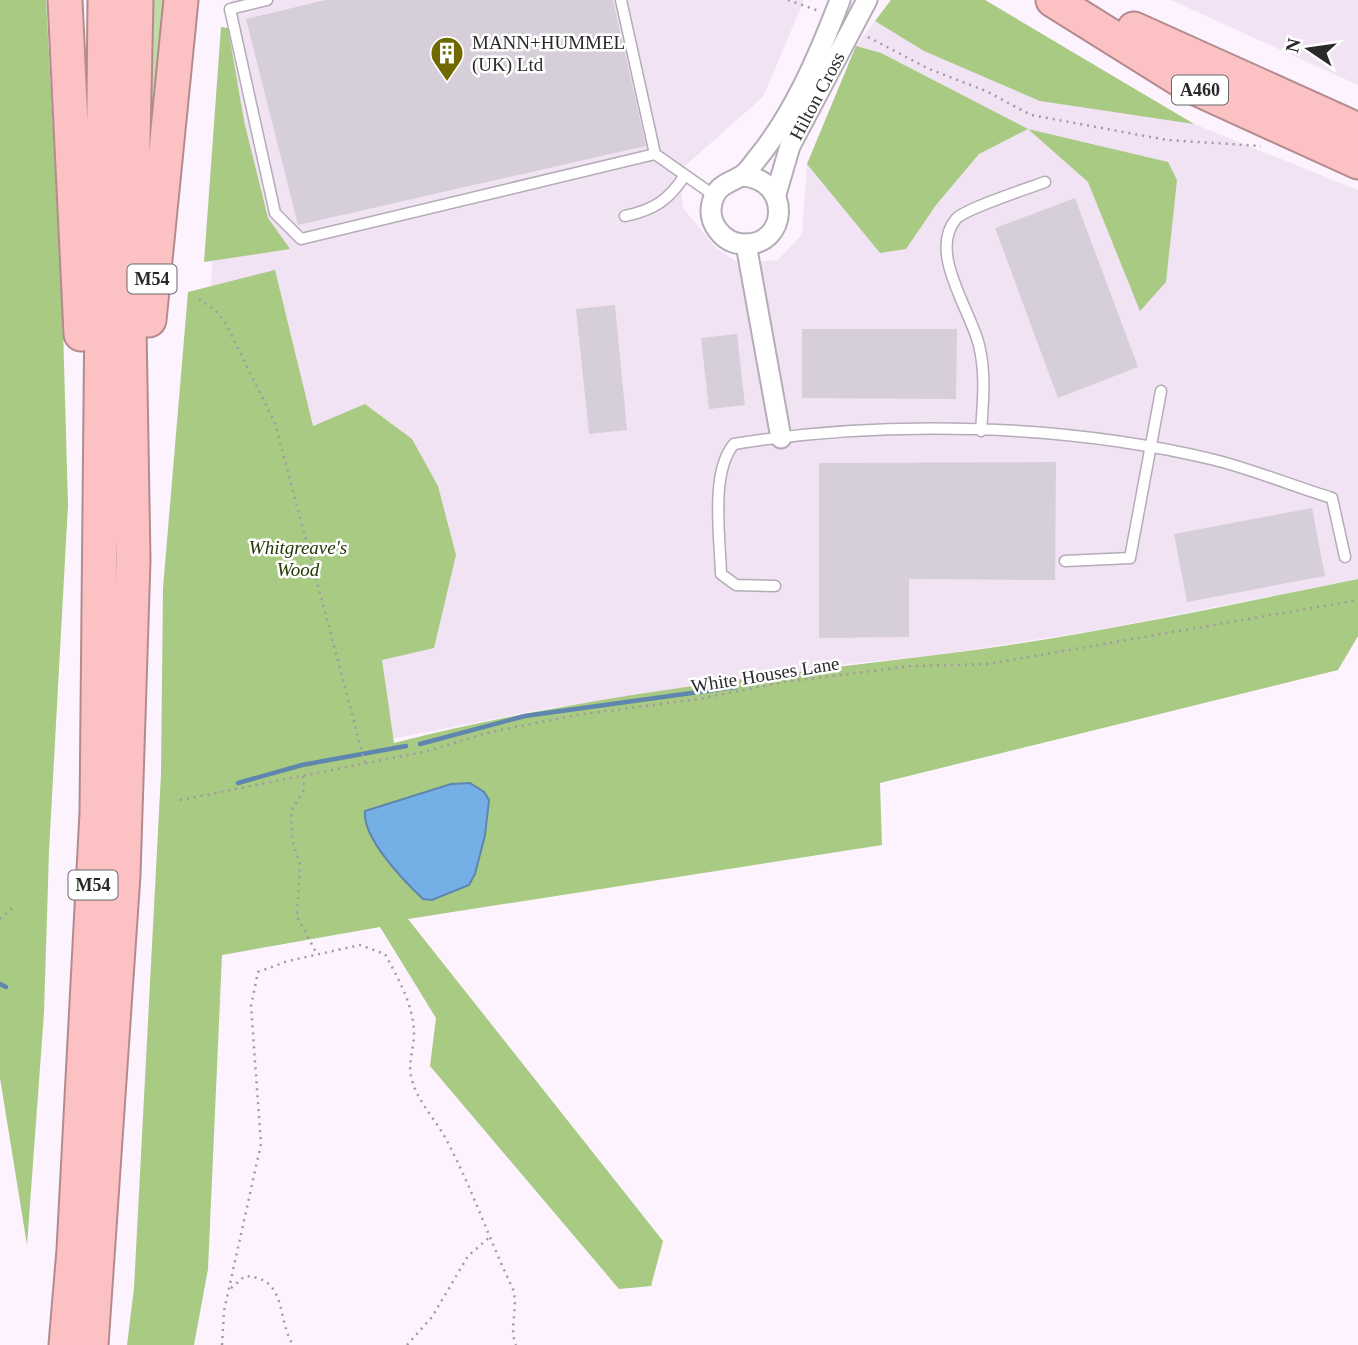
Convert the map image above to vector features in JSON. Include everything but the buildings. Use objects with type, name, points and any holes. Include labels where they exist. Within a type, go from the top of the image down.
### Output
[{"type":"highway","points":[[65,0],[84,405],[102,424]]},
{"type":"highway","name":"M54","points":[[66,1345],[74,1250],[97,813],[105,0]]},
{"type":"highway","name":"M54","points":[[91,1345],[123,875],[133,560],[129,326],[136,0]]},
{"type":"highway","name":"M54","points":[[133,560],[142,483],[153,265],[181,0]]},
{"type":"highway","name":"A460","points":[[1053,0],[1189,85],[1358,162]]},
{"type":"highway","name":"A460","points":[[1087,0],[1137,31],[1358,130]]},
{"type":"street","name":"Hilton Cross","points":[[746,244],[759,242],[773,230],[778,220],[776,194],[790,146],[867,0]]},
{"type":"street","name":"Hilton Cross","points":[[715,196],[722,185],[742,176],[775,133],[809,73],[837,8]]},
{"type":"street","points":[[742,176],[761,180],[776,194]]},
{"type":"street","points":[[715,196],[711,213],[719,232],[727,239],[746,244],[781,438]]},
{"type":"lane","points":[[267,0],[230,9],[275,213],[301,239],[655,154]]},
{"type":"lane","points":[[621,0],[655,154],[715,196]]},
{"type":"lane","points":[[625,216],[649,211],[671,196],[685,175]]},
{"type":"lane","points":[[981,431],[984,377],[979,344],[945,254],[945,236],[957,217],[1045,182]]},
{"type":"lane","points":[[1065,561],[1130,558],[1161,391]]},
{"type":"lane","points":[[775,586],[736,585],[721,574],[719,474],[726,454],[734,444],[921,428],[1071,435],[1216,460],[1332,498],[1345,557]]},
{"type":"path","points":[[788,0],[837,8]]},
{"type":"path","points":[[851,28],[929,69],[986,91],[1031,115],[1167,140],[1263,146]]},
{"type":"path","points":[[199,299],[215,310],[226,324],[275,423],[365,763]]},
{"type":"path","name":"White Houses Lane","points":[[180,800],[428,751],[490,732],[577,715],[698,699],[784,682],[912,666],[988,664],[1358,600]]},
{"type":"path","points":[[303,776],[304,789],[291,813],[292,839],[300,865],[297,916],[317,954]]},
{"type":"path","points":[[0,919],[13,907]]},
{"type":"path","points":[[222,1345],[224,1311],[261,1144],[251,1006],[258,972],[317,954],[360,945],[385,954],[407,1002],[412,1022],[410,1074],[416,1093],[446,1139],[491,1236],[503,1273],[513,1290],[516,1345]]},
{"type":"path","points":[[407,1345],[432,1317],[468,1256],[491,1236]]},
{"type":"path","points":[[231,1288],[245,1276],[260,1277],[274,1288],[293,1345]]},
{"type":"shaded area","points":[[232,0],[804,0],[763,97],[679,171],[683,208],[716,248],[739,263],[778,260],[802,234],[807,164],[856,46],[891,0],[985,0],[1194,124],[1358,190],[1358,579],[1103,629],[938,655],[828,666],[718,685],[555,707],[299,757],[211,287],[224,61]]},
{"type":"shaded area","points":[[1171,0],[1358,0],[1358,85]]},
{"type":"green space","points":[[0,0],[46,0],[62,292],[68,505],[49,851],[44,1013],[27,1245],[0,1078]]},
{"type":"green space","points":[[154,0],[168,0],[153,127],[148,126]]},
{"type":"green space","points":[[891,0],[985,0],[1194,124],[1040,101],[924,51],[875,21]]},
{"type":"green space","points":[[221,27],[228,28],[244,121],[268,218],[290,249],[204,262]]},
{"type":"green space","points":[[856,46],[881,53],[1028,129],[979,154],[936,205],[906,249],[880,253],[807,164]]},
{"type":"green space","points":[[1028,129],[1168,162],[1177,180],[1166,282],[1140,311],[1088,182]]},
{"type":"green space","name":"Whitgreave's Wood","points":[[275,270],[313,426],[365,404],[412,439],[438,486],[456,555],[434,648],[382,660],[394,743],[596,701],[1042,640],[1358,579],[1358,636],[1338,670],[880,783],[882,845],[408,919],[663,1241],[651,1286],[619,1289],[430,1066],[436,1018],[380,927],[222,955],[208,1269],[194,1345],[127,1345],[134,1288],[161,774],[163,588],[188,292]]},
{"type":"water","points":[[470,783],[484,792],[489,800],[485,835],[475,874],[469,885],[432,900],[423,899],[377,846],[370,834],[365,811],[451,784]]},
{"type":"waterway","points":[[420,744],[525,716],[735,687]]},
{"type":"waterway","points":[[238,783],[302,765],[406,746]]},
{"type":"waterway","points":[[0,984],[6,987]]},
{"type":"place","name":"MANN+HUMMEL (UK) Ltd","points":[[447,83]]}]
